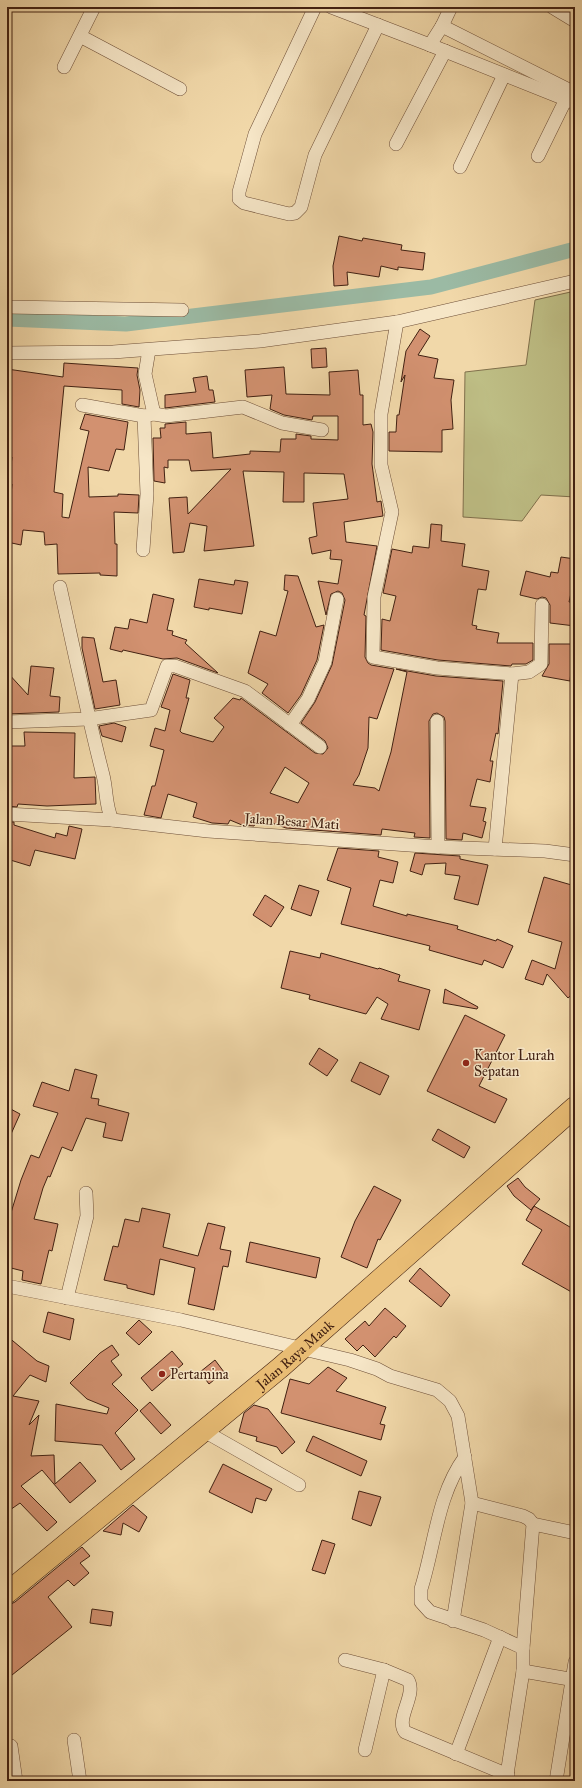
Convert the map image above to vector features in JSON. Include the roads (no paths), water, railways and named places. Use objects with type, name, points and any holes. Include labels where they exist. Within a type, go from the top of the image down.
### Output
[{"type":"main road","name":"Jalan Raya Mauk","points":[[7,1592],[281,1367],[300,1348],[575,1107]]},
{"type":"street","points":[[64,67],[94,7]]},
{"type":"street","points":[[315,7],[255,134],[239,192],[239,199],[244,203],[289,214],[295,213],[300,207],[315,155],[378,25]]},
{"type":"street","points":[[331,7],[504,75],[572,98]]},
{"type":"street","points":[[430,46],[451,7]]},
{"type":"street","points":[[552,7],[575,21]]},
{"type":"street","points":[[442,26],[572,98]]},
{"type":"street","points":[[80,36],[180,89]]},
{"type":"street","points":[[396,144],[445,52]]},
{"type":"street","points":[[460,167],[504,75]]},
{"type":"street","points":[[538,156],[572,98]]},
{"type":"street","points":[[7,353],[149,350],[260,341],[397,322],[575,281]]},
{"type":"street","points":[[7,307],[182,310]]},
{"type":"street","points":[[397,322],[381,414],[382,465],[392,512],[374,597],[373,657],[437,668],[512,674],[529,672],[540,664],[542,605]]},
{"type":"street","points":[[144,550],[149,415],[145,374],[149,350]]},
{"type":"street","points":[[82,405],[149,415],[166,416],[243,407],[282,423],[322,430]]},
{"type":"street","points":[[60,587],[88,719],[104,778],[107,807],[112,820]]},
{"type":"street","points":[[290,725],[308,699],[326,662],[337,599]]},
{"type":"street","points":[[7,722],[88,719],[151,710],[166,666],[175,666],[245,691],[320,747]]},
{"type":"street","points":[[495,849],[512,674]]},
{"type":"street","points":[[437,721],[438,847]]},
{"type":"street","name":"Jalan Besar Mati","points":[[7,814],[112,820],[208,832],[438,847],[545,850],[575,855]]},
{"type":"street","points":[[67,1298],[87,1216],[86,1193]]},
{"type":"street","points":[[8,1289],[67,1298],[181,1320],[300,1348],[361,1363],[390,1376],[440,1393],[450,1401],[458,1416],[472,1503],[453,1621]]},
{"type":"street","points":[[204,1431],[299,1485]]},
{"type":"street","points":[[465,1457],[449,1483],[420,1596],[421,1602],[427,1611],[500,1637],[523,1648]]},
{"type":"street","points":[[345,1660],[384,1670],[408,1680],[410,1684],[402,1725],[405,1732],[507,1778],[523,1672],[523,1648],[533,1524],[530,1519],[523,1516],[472,1503]]},
{"type":"street","points":[[533,1524],[575,1533]]},
{"type":"street","points":[[456,1754],[500,1637]]},
{"type":"street","points":[[556,1781],[575,1662]]},
{"type":"street","points":[[365,1750],[384,1670]]},
{"type":"street","points":[[523,1672],[573,1680]]},
{"type":"street","points":[[74,1740],[80,1781]]},
{"type":"street","points":[[11,1746],[16,1781]]},
{"type":"waterway","points":[[7,319],[126,324],[431,287],[575,249]]},
{"type":"place","name":"Kantor Lurah Sepatan","points":[[466,1063]]},
{"type":"place","name":"Pertamina","points":[[162,1374]]}]
